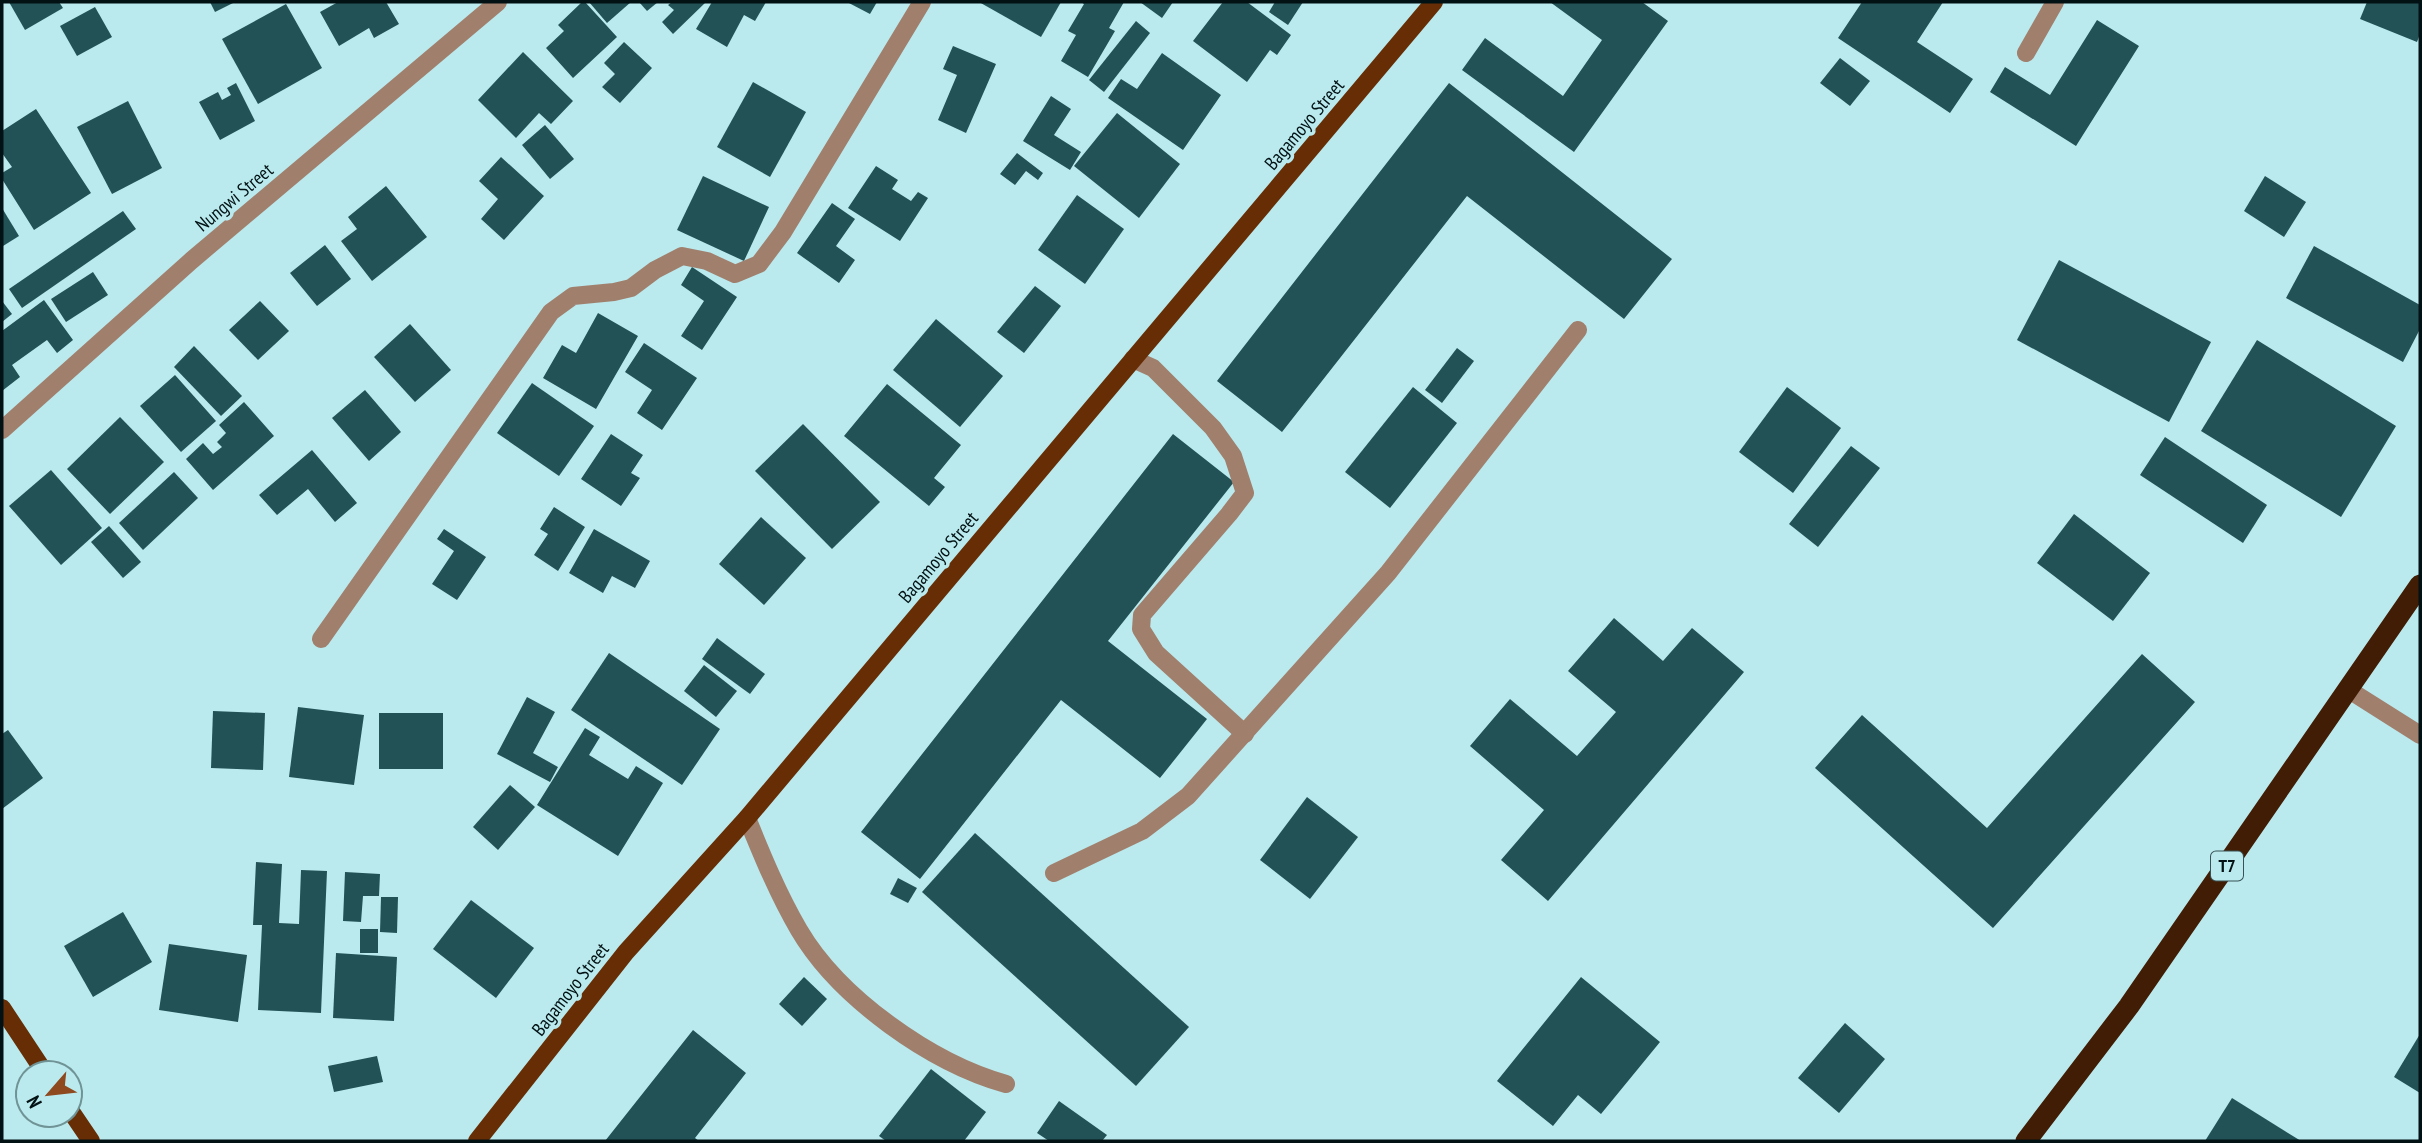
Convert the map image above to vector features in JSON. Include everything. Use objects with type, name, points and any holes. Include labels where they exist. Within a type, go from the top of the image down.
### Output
[{"type":"highway","name":"T7","points":[[2026,1141],[2129,1006],[2420,585]]},
{"type":"main road","name":"Bagamoyo Street","points":[[477,1141],[626,952],[747,818],[1434,2]]},
{"type":"main road","points":[[2,1008],[36,1059]]},
{"type":"street","name":"Nungwi Street","points":[[2,430],[192,260],[498,2]]},
{"type":"street","points":[[321,639],[551,312],[573,296],[631,288],[655,270],[682,256],[707,261],[734,274],[759,264],[783,232],[922,2]]},
{"type":"street","points":[[2026,53],[2055,2]]},
{"type":"street","points":[[1054,873],[1142,831],[1188,796],[1388,573],[1578,330]]},
{"type":"street","points":[[1133,359],[1153,368],[1213,428],[1233,456],[1245,493],[1142,615],[1141,629],[1156,653],[1245,734]]},
{"type":"street","points":[[2349,690],[2420,735]]},
{"type":"street","points":[[747,818],[773,879],[799,930],[814,952],[854,996],[905,1037],[962,1067],[1006,1084]]},
{"type":"building","points":[[9,2],[59,2],[63,8],[25,30]]},
{"type":"building","points":[[210,2],[235,2],[215,12]]},
{"type":"building","points":[[338,2],[386,2],[399,24],[374,38],[369,28],[339,46],[320,12]]},
{"type":"building","points":[[585,2],[617,37],[573,78],[546,48],[564,31],[558,25]]},
{"type":"building","points":[[589,2],[631,2],[607,23]]},
{"type":"building","points":[[639,2],[658,2],[647,11]]},
{"type":"building","points":[[672,2],[706,2],[673,34],[662,22],[674,10],[668,5]]},
{"type":"building","points":[[712,2],[766,2],[755,21],[744,15],[727,47],[696,29]]},
{"type":"building","points":[[847,2],[877,2],[870,14]]},
{"type":"building","points":[[979,2],[1061,2],[1041,37]]},
{"type":"building","points":[[1081,2],[1124,2],[1109,28],[1115,31],[1088,77],[1061,61],[1076,35],[1068,31],[1084,4]]},
{"type":"building","points":[[1140,2],[1173,2],[1162,18]]},
{"type":"building","points":[[1223,2],[1247,2],[1291,35],[1277,55],[1270,50],[1247,82],[1193,41]]},
{"type":"building","points":[[1275,2],[1303,2],[1288,25],[1269,12]]},
{"type":"building","points":[[1550,2],[1642,2],[1668,21],[1574,152],[1462,70],[1485,38],[1563,96],[1602,40]]},
{"type":"building","points":[[1862,2],[1943,2],[1917,42],[1973,79],[1950,113],[1838,38]]},
{"type":"building","points":[[2367,2],[2420,2],[2420,34],[2417,42],[2360,19]]},
{"type":"building","points":[[286,4],[322,68],[258,104],[222,39]]},
{"type":"building","points":[[95,7],[112,37],[77,56],[60,26]]},
{"type":"building","points":[[2097,20],[2139,46],[2076,146],[1990,92],[2005,67],[2050,95]]},
{"type":"building","points":[[1136,21],[1150,33],[1104,92],[1089,80]]},
{"type":"building","points":[[624,42],[652,68],[620,103],[602,87],[615,74],[604,63]]},
{"type":"building","points":[[953,46],[996,64],[966,133],[938,120],[957,75],[943,69]]},
{"type":"building","points":[[523,52],[573,101],[551,124],[539,113],[516,138],[478,100]]},
{"type":"building","points":[[1162,53],[1221,95],[1183,150],[1108,98],[1121,79],[1137,89]]},
{"type":"building","points":[[1840,58],[1870,81],[1850,106],[1820,83]]},
{"type":"building","points":[[753,82],[806,112],[770,177],[717,147]]},
{"type":"building","points":[[236,83],[255,121],[220,140],[199,102],[218,92],[222,100],[231,95],[227,88]]},
{"type":"building","points":[[1449,83],[1672,259],[1624,319],[1467,196],[1282,432],[1217,381]]},
{"type":"building","points":[[1051,96],[1071,109],[1054,135],[1081,152],[1070,170],[1023,141]]},
{"type":"building","points":[[128,101],[162,168],[112,194],[77,127]]},
{"type":"building","points":[[36,109],[91,193],[34,230],[2,179],[2,173],[12,167],[2,153],[2,131]]},
{"type":"building","points":[[1117,113],[1180,164],[1139,218],[1074,166]]},
{"type":"building","points":[[545,125],[574,159],[550,179],[522,145]]},
{"type":"building","points":[[1017,153],[1043,173],[1038,180],[1026,171],[1015,185],[1000,174]]},
{"type":"building","points":[[501,157],[544,196],[504,240],[481,219],[498,199],[479,181]]},
{"type":"building","points":[[876,166],[898,180],[892,189],[911,201],[918,192],[928,198],[900,241],[848,208]]},
{"type":"building","points":[[703,176],[769,207],[744,261],[677,230]]},
{"type":"building","points":[[2265,176],[2306,202],[2284,237],[2244,211]]},
{"type":"building","points":[[386,186],[427,237],[372,281],[341,241],[357,229],[348,217]]},
{"type":"building","points":[[1077,195],[1124,229],[1085,284],[1038,250]]},
{"type":"building","points":[[832,203],[855,219],[836,246],[855,260],[839,283],[797,253]]},
{"type":"building","points":[[2,208],[19,236],[3,246],[2,244]]},
{"type":"building","points":[[123,211],[136,229],[22,308],[9,289]]},
{"type":"building","points":[[325,245],[351,279],[317,306],[290,273]]},
{"type":"building","points":[[2314,246],[2420,305],[2420,329],[2403,362],[2286,298]]},
{"type":"building","points":[[2059,260],[2211,342],[2169,422],[2017,340]]},
{"type":"building","points":[[692,267],[737,297],[702,350],[681,336],[704,301],[681,285]]},
{"type":"building","points":[[93,272],[108,295],[66,322],[51,299]]},
{"type":"building","points":[[1035,286],[1061,306],[1024,353],[997,332]]},
{"type":"building","points":[[44,300],[73,340],[57,353],[47,340],[12,365],[20,377],[2,391],[2,331]]},
{"type":"building","points":[[2,301],[12,314],[2,322]]},
{"type":"building","points":[[260,301],[289,331],[258,360],[229,330]]},
{"type":"building","points":[[598,313],[638,336],[596,409],[543,378],[562,345],[576,353]]},
{"type":"building","points":[[936,319],[1003,376],[960,427],[893,370]]},
{"type":"building","points":[[410,324],[451,370],[415,402],[374,357]]},
{"type":"building","points":[[2257,340],[2396,426],[2341,517],[2201,431]]},
{"type":"building","points":[[644,343],[697,378],[662,430],[637,413],[652,390],[625,372]]},
{"type":"building","points":[[194,346],[242,396],[221,416],[174,367]]},
{"type":"building","points":[[1457,348],[1474,361],[1442,403],[1425,390]]},
{"type":"building","points":[[175,375],[216,421],[181,452],[140,406]]},
{"type":"building","points":[[532,383],[594,426],[559,476],[497,433]]},
{"type":"building","points":[[887,384],[961,445],[934,478],[945,487],[929,506],[844,436]]},
{"type":"building","points":[[1413,387],[1457,423],[1390,508],[1345,472]]},
{"type":"building","points":[[1787,387],[1841,428],[1793,493],[1739,452]]},
{"type":"building","points":[[365,390],[401,432],[369,461],[332,418]]},
{"type":"building","points":[[244,402],[274,436],[213,490],[186,459],[203,443],[213,454],[222,447],[217,442],[226,433],[219,425]]},
{"type":"building","points":[[120,417],[164,462],[110,514],[67,469]]},
{"type":"building","points":[[803,424],[880,502],[832,549],[755,471]]},
{"type":"building","points":[[611,434],[643,455],[631,473],[640,478],[621,506],[581,479]]},
{"type":"building","points":[[1173,434],[1234,482],[1108,641],[1207,719],[1160,778],[1061,700],[920,879],[861,832]]},
{"type":"building","points":[[2165,437],[2267,505],[2243,543],[2140,475]]},
{"type":"building","points":[[1851,446],[1880,468],[1818,547],[1789,524]]},
{"type":"building","points":[[312,450],[357,503],[335,522],[308,489],[277,515],[259,495]]},
{"type":"building","points":[[51,470],[102,528],[61,565],[9,506]]},
{"type":"building","points":[[174,472],[198,498],[143,550],[119,523]]},
{"type":"building","points":[[554,507],[585,527],[558,571],[534,555],[548,534],[540,529]]},
{"type":"building","points":[[2074,514],[2150,573],[2113,621],[2037,563]]},
{"type":"building","points":[[761,517],[806,558],[764,605],[719,564]]},
{"type":"building","points":[[109,526],[141,562],[123,578],[91,542]]},
{"type":"building","points":[[444,529],[486,557],[457,600],[432,584],[454,551],[437,539]]},
{"type":"building","points":[[594,529],[650,561],[635,588],[612,576],[603,593],[569,573]]},
{"type":"building","points":[[1614,618],[1663,661],[1692,628],[1744,672],[1548,901],[1501,860],[1544,810],[1470,746],[1510,699],[1577,756],[1616,712],[1568,671]]},
{"type":"building","points":[[717,638],[765,674],[750,694],[702,659]]},
{"type":"building","points":[[609,653],[720,729],[682,785],[571,710]]},
{"type":"building","points":[[2142,654],[2195,702],[1993,928],[1815,768],[1862,715],[1987,828]]},
{"type":"building","points":[[704,665],[737,691],[716,717],[684,691]]},
{"type":"building","points":[[527,697],[555,712],[533,753],[558,767],[550,782],[497,754]]},
{"type":"building","points":[[298,707],[364,715],[354,785],[289,777]]},
{"type":"building","points":[[213,711],[265,713],[263,770],[211,768]]},
{"type":"building","points":[[379,713],[443,713],[443,769],[379,769]]},
{"type":"building","points":[[585,728],[600,737],[589,755],[628,779],[636,766],[663,783],[618,856],[537,805]]},
{"type":"building","points":[[8,730],[43,778],[2,809],[2,734]]},
{"type":"building","points":[[510,785],[535,807],[498,850],[473,827]]},
{"type":"building","points":[[1307,797],[1358,837],[1310,899],[1260,860]]},
{"type":"building","points":[[975,833],[1189,1027],[1136,1086],[922,892]]},
{"type":"building","points":[[256,862],[282,864],[279,923],[299,924],[301,870],[327,871],[321,1013],[258,1010],[262,925],[253,925]]},
{"type":"building","points":[[345,872],[380,874],[379,896],[363,896],[361,922],[343,921]]},
{"type":"building","points":[[898,878],[917,888],[908,903],[890,894]]},
{"type":"building","points":[[381,897],[398,897],[397,933],[380,932]]},
{"type":"building","points":[[471,900],[534,948],[496,998],[433,949]]},
{"type":"building","points":[[123,912],[152,962],[93,997],[64,946]]},
{"type":"building","points":[[360,929],[378,929],[378,953],[360,953]]},
{"type":"building","points":[[169,944],[247,955],[238,1022],[159,1010]]},
{"type":"building","points":[[336,953],[397,957],[394,1021],[333,1018]]},
{"type":"building","points":[[804,977],[827,999],[802,1026],[779,1004]]},
{"type":"building","points":[[1581,977],[1660,1042],[1601,1114],[1578,1095],[1553,1126],[1497,1081]]},
{"type":"building","points":[[1845,1023],[1885,1059],[1839,1113],[1798,1078]]},
{"type":"building","points":[[693,1030],[746,1073],[695,1138],[699,1141],[605,1141]]},
{"type":"building","points":[[2420,1034],[2420,1093],[2394,1077]]},
{"type":"building","points":[[377,1056],[383,1082],[334,1092],[328,1066]]},
{"type":"building","points":[[931,1069],[986,1112],[964,1141],[886,1141],[879,1136]]},
{"type":"building","points":[[2232,1098],[2301,1141],[2205,1141]]},
{"type":"building","points":[[1059,1101],[1107,1135],[1102,1141],[1049,1141],[1037,1133]]}]
